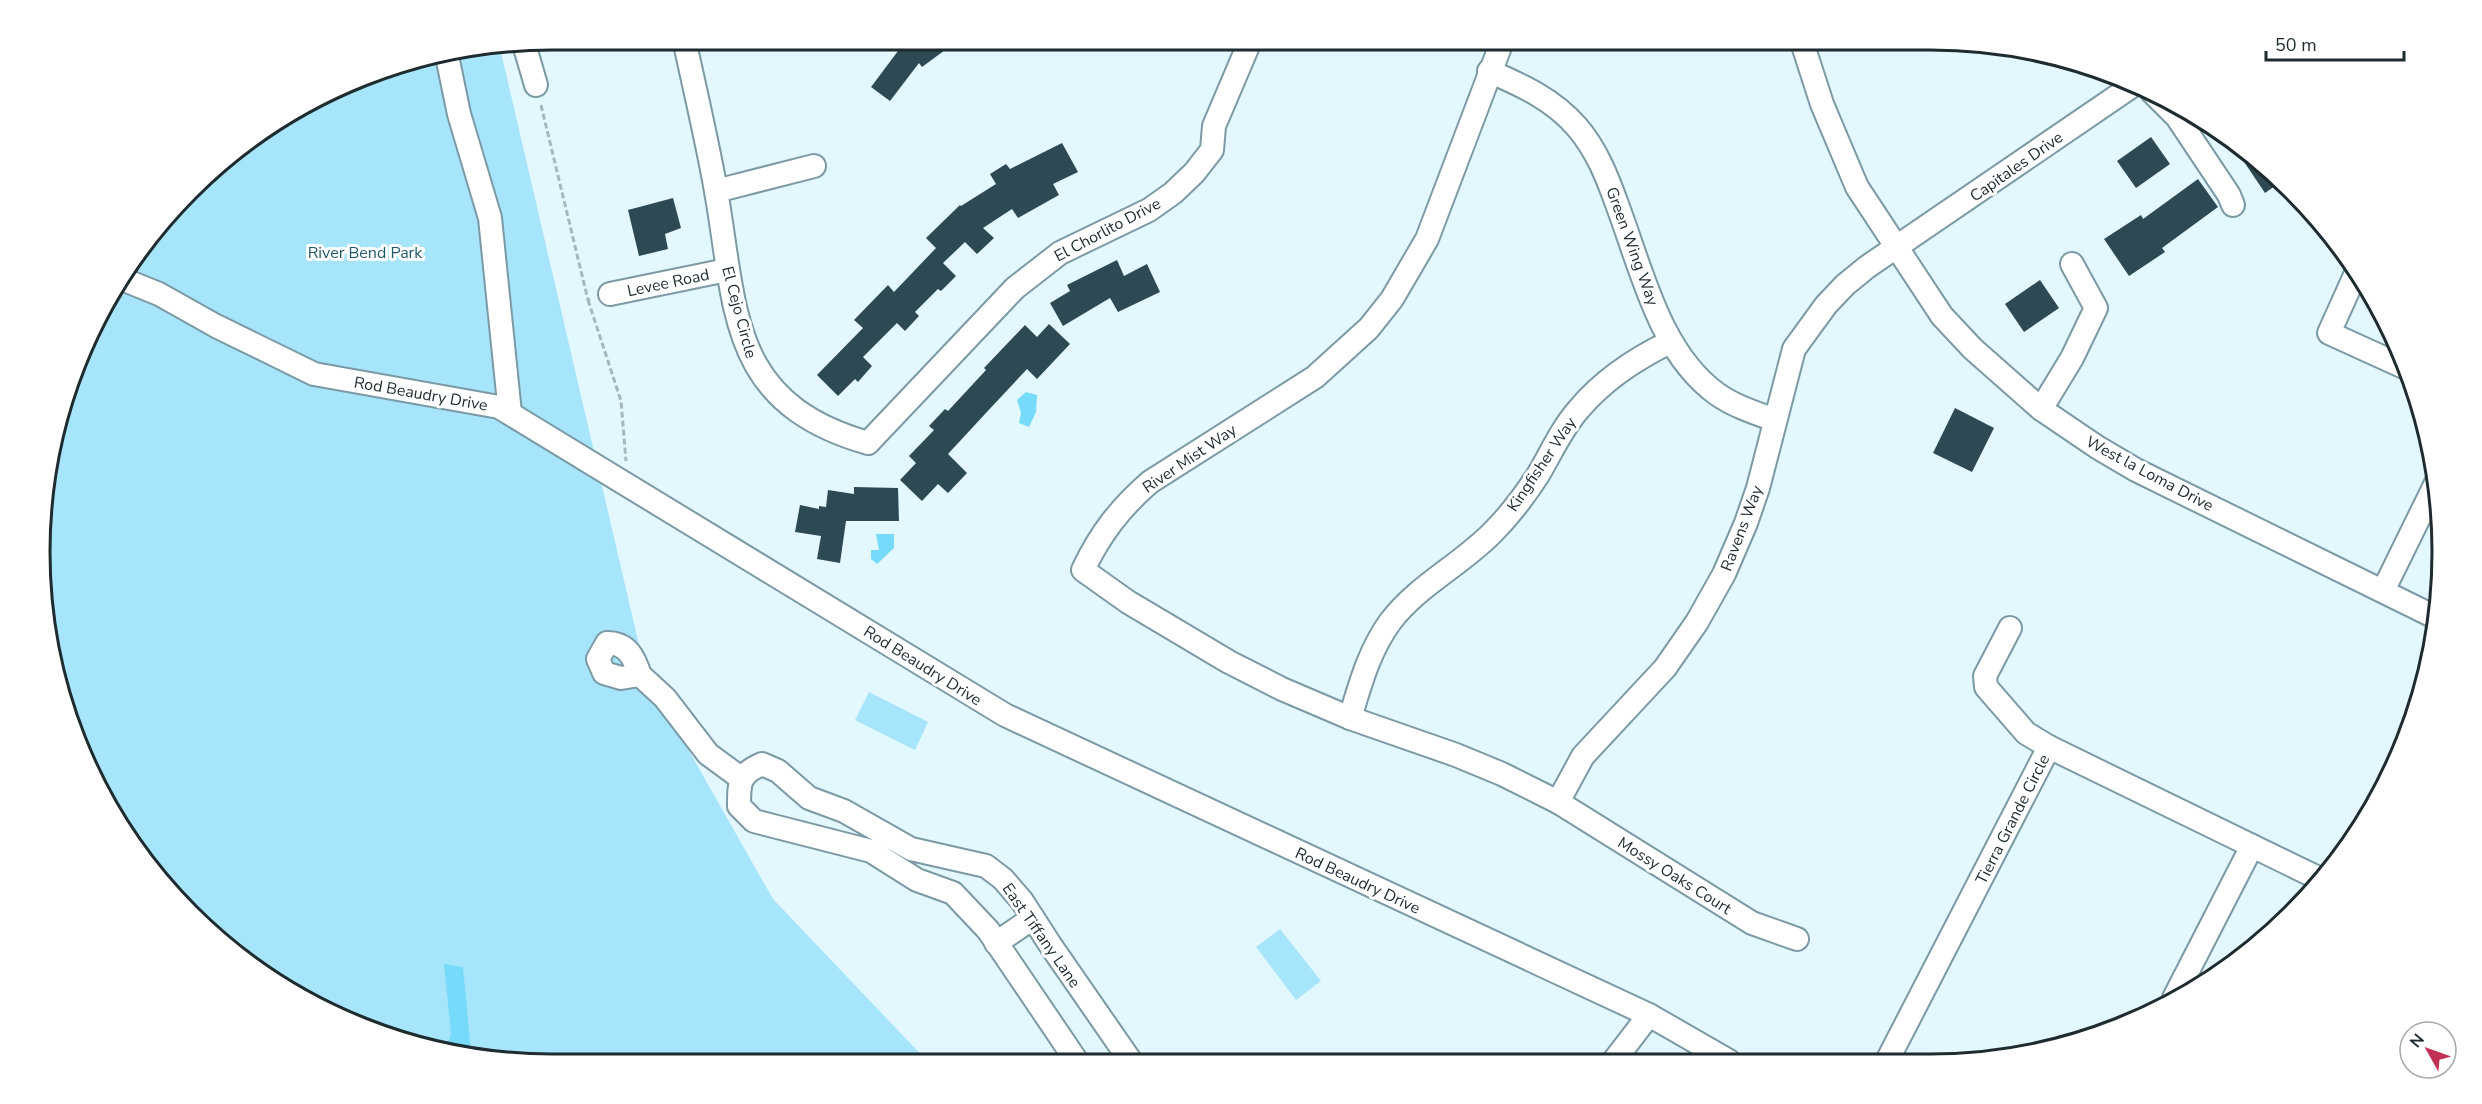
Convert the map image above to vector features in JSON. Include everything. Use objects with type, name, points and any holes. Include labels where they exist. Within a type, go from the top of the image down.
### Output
[{"type":"street","name":"El Cejo Circle","points":[[686,50],[716,191],[727,270],[745,344],[760,375],[798,412],[821,426],[867,443]]},
{"type":"street","name":"El Chorlito Drive","points":[[867,443],[1015,288],[1036,269],[1085,239],[1149,210],[1173,193],[1194,173],[1212,150],[1215,126],[1246,50]]},
{"type":"street","name":"River Mist Way","points":[[1498,50],[1427,239],[1392,299],[1369,328],[1314,377],[1150,482],[1129,500],[1110,522],[1083,570],[1148,614],[1229,662],[1282,689],[1350,718],[1456,755],[1502,774],[1558,802]]},
{"type":"street","name":"West la Loma Drive","points":[[1805,50],[1822,104],[1852,177],[1942,316],[1973,349],[2041,409],[2136,470],[2428,614]]},
{"type":"street","points":[[526,51],[536,85]]},
{"type":"street","points":[[448,61],[459,114],[490,218],[510,413]]},
{"type":"street","name":"Green Wing Way","points":[[1489,71],[1531,89],[1555,106],[1577,126],[1594,151],[1608,178],[1670,342],[1687,366],[1718,395],[1743,409],[1775,420]]},
{"type":"street","name":"Capitales Drive","points":[[1897,247],[2126,90]]},
{"type":"street","points":[[2172,112],[2229,195],[2233,205]]},
{"type":"street","points":[[716,191],[814,166]]},
{"type":"street","name":"Ravens Way","points":[[1558,802],[1583,756],[1665,668],[1702,613],[1724,574],[1758,488],[1794,349],[1810,324],[1845,285],[1897,247]]},
{"type":"street","points":[[2041,409],[2072,358],[2096,308],[2072,264]]},
{"type":"street","name":"Levee Road","points":[[610,294],[727,270]]},
{"type":"street","points":[[2353,281],[2329,333],[2395,363]]},
{"type":"street","name":"Rod Beaudry Drive","points":[[129,282],[159,294],[216,326],[314,374],[499,407],[1005,715],[1649,1015],[1717,1054]]},
{"type":"street","name":"Kingfisher Way","points":[[1350,718],[1365,669],[1376,645],[1402,609],[1428,584],[1467,556],[1493,532],[1537,477],[1569,422],[1599,387],[1623,368],[1670,342]]},
{"type":"street","points":[[2383,591],[2429,497]]},
{"type":"street","points":[[2010,628],[1985,676],[1986,687],[2026,733],[2049,747]]},
{"type":"street","points":[[640,675],[665,698],[708,754],[742,779],[739,788],[739,806],[754,821],[871,851],[917,880],[953,893],[988,930],[1072,1054]]},
{"type":"street","name":"Tierra Grande Circle","points":[[1891,1054],[2049,747],[2314,876]]},
{"type":"street","name":"East Tiffany Lane","points":[[742,779],[747,771],[762,764],[778,771],[809,798],[844,811],[911,849],[986,866],[1003,879],[1033,918],[1126,1054]]},
{"type":"street","name":"Mossy Oaks Court","points":[[1558,802],[1752,923],[1797,939]]},
{"type":"street","points":[[2179,988],[2252,846]]},
{"type":"street","points":[[996,943],[1033,918]]},
{"type":"street","points":[[1620,1054],[1649,1015]]},
{"type":"path","points":[[536,85],[588,300],[621,401],[627,483]]},
{"type":"path","points":[[588,300],[610,294]]},
{"type":"green space","name":"River Bend Park","points":[[501,53],[646,675],[773,899],[920,1054],[519,1053],[454,1045],[390,1028],[330,1003],[273,970],[246,951],[221,930],[174,883],[134,831],[101,774],[88,744],[76,714],[59,650],[54,618],[50,552],[54,486],[59,454],[76,390],[88,360],[101,330],[134,273],[153,246],[197,197],[246,153],[273,134],[330,101],[390,76],[454,59]]},
{"type":"green space","points":[[869,692],[928,722],[915,750],[855,720]]},
{"type":"green space","points":[[1280,929],[1321,981],[1296,1000],[1256,947]]},
{"type":"shaded area","points":[[1026,392],[1037,395],[1036,412],[1029,427],[1019,423],[1021,413],[1017,400]]},
{"type":"shaded area","points":[[876,534],[894,534],[894,548],[877,564],[871,559],[871,550],[879,550]]},
{"type":"shaded area","points":[[444,964],[463,967],[471,1048],[448,1044],[451,1033]]},
{"type":"building","points":[[945,50],[922,67],[919,63],[890,101],[871,87],[898,51]]},
{"type":"building","points":[[2151,137],[2170,164],[2136,188],[2117,161]]},
{"type":"building","points":[[1062,143],[1078,172],[1053,184],[1059,195],[1018,218],[1012,209],[983,228],[994,238],[977,254],[965,242],[943,263],[956,276],[941,291],[938,289],[915,312],[919,316],[905,331],[897,323],[863,357],[872,366],[858,382],[855,379],[838,396],[817,375],[863,328],[854,320],[888,285],[894,292],[936,248],[926,238],[960,205],[996,184],[990,174],[1006,164],[1010,169]]},
{"type":"building","points":[[2241,157],[2274,187],[2265,193]]},
{"type":"building","points":[[2198,179],[2218,207],[2162,248],[2165,252],[2129,276],[2104,239],[2141,215],[2143,219]]},
{"type":"building","points":[[673,198],[681,228],[665,234],[668,249],[639,256],[628,210]]},
{"type":"building","points":[[1117,260],[1124,276],[1147,264],[1160,292],[1118,312],[1110,298],[1063,326],[1050,303],[1070,291],[1067,285]]},
{"type":"building","points":[[2040,280],[2059,308],[2024,332],[2005,304]]},
{"type":"building","points":[[1049,324],[1070,344],[1037,379],[1027,369],[948,454],[967,473],[948,493],[938,484],[922,501],[900,480],[916,463],[909,456],[934,430],[929,426],[945,409],[948,411],[986,370],[984,368],[1025,325],[1037,337]]},
{"type":"building","points":[[1955,408],[1994,428],[1972,472],[1933,453]]},
{"type":"building","points":[[854,487],[898,488],[899,521],[846,521],[840,563],[817,559],[821,536],[795,532],[800,505],[819,509],[819,506],[826,507],[828,490],[854,494]]}]
